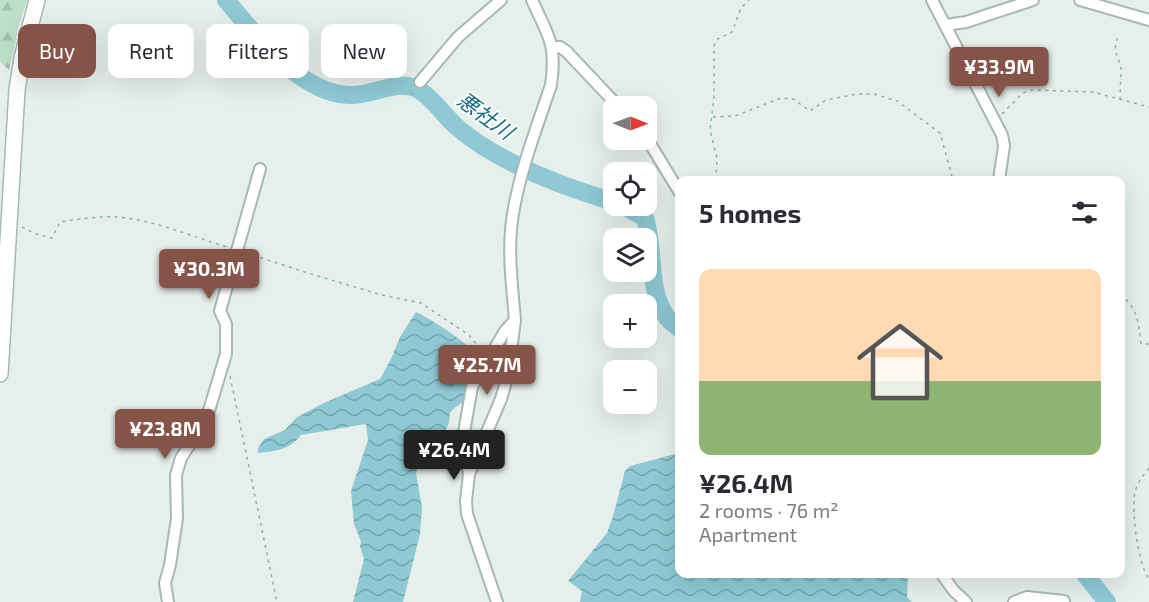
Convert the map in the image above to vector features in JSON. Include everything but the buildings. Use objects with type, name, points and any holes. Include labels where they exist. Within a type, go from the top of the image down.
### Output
[{"type":"main road","points":[[0,374],[4,219],[17,90],[22,58],[38,0]]},
{"type":"street","points":[[420,82],[458,37],[501,0]]},
{"type":"street","points":[[497,602],[467,514],[467,488],[469,474],[508,375],[515,320],[511,232],[513,214],[551,85],[553,47],[532,0]]},
{"type":"street","points":[[932,0],[1002,135],[1004,146],[1000,176]]},
{"type":"street","points":[[946,25],[966,22],[1033,0]]},
{"type":"street","points":[[1080,0],[1118,5],[1149,20]]},
{"type":"street","points":[[553,47],[560,47],[566,51],[609,96]]},
{"type":"street","points":[[656,150],[675,184]]},
{"type":"street","points":[[168,602],[165,583],[177,518],[176,476],[181,458],[207,417],[226,354],[226,324],[220,311],[260,169]]},
{"type":"street","points":[[469,474],[463,438],[472,387],[505,331],[515,320]]},
{"type":"street","points":[[945,578],[966,602]]},
{"type":"street","points":[[1014,602],[1027,597],[1064,601]]},
{"type":"path","points":[[716,176],[717,158],[710,130],[713,117],[716,40],[732,32],[741,9],[749,0]]},
{"type":"path","points":[[1117,38],[1115,50],[1121,67],[1120,100]]},
{"type":"path","points":[[996,122],[1023,93],[1032,90],[1093,92],[1149,107]]},
{"type":"path","points":[[713,117],[735,116],[781,98],[793,99],[810,111],[826,100],[857,94],[874,94],[904,104],[940,133],[952,176]]},
{"type":"path","points":[[4,219],[36,234],[52,237],[60,222],[98,217],[120,217],[147,223],[382,295],[421,303],[469,335],[480,349],[485,363]]},
{"type":"path","points":[[1125,300],[1134,308],[1138,318],[1141,344],[1149,344]]},
{"type":"path","points":[[231,377],[277,602]]},
{"type":"path","points":[[1149,468],[1137,486],[1134,507],[1142,565],[1149,579]]},
{"type":"green space","points":[[0,0],[27,0],[18,24],[9,70],[0,62]]},
{"type":"water","points":[[416,312],[463,342],[472,352],[473,367],[479,368],[467,397],[450,413],[449,423],[444,433],[418,464],[416,473],[422,507],[420,534],[403,602],[353,602],[364,559],[360,546],[361,541],[354,524],[351,491],[368,440],[366,424],[301,435],[287,447],[276,450],[258,453],[258,448],[264,439],[285,430],[297,417],[380,379],[400,337]]},
{"type":"water","points":[[675,454],[675,578],[908,578],[907,597],[912,602],[580,602],[582,591],[568,581],[607,533],[625,471],[630,466]]},
{"type":"waterway","name":"悪社川","points":[[226,0],[266,46],[298,75],[316,86],[334,93],[353,95],[395,86],[412,87],[430,98],[458,128],[492,152],[553,181],[603,198]]},
{"type":"waterway","name":"悪社川","points":[[642,216],[645,218],[648,230],[656,293],[666,316],[675,325]]},
{"type":"waterway","name":"悪社川","points":[[1088,578],[1107,602]]}]
